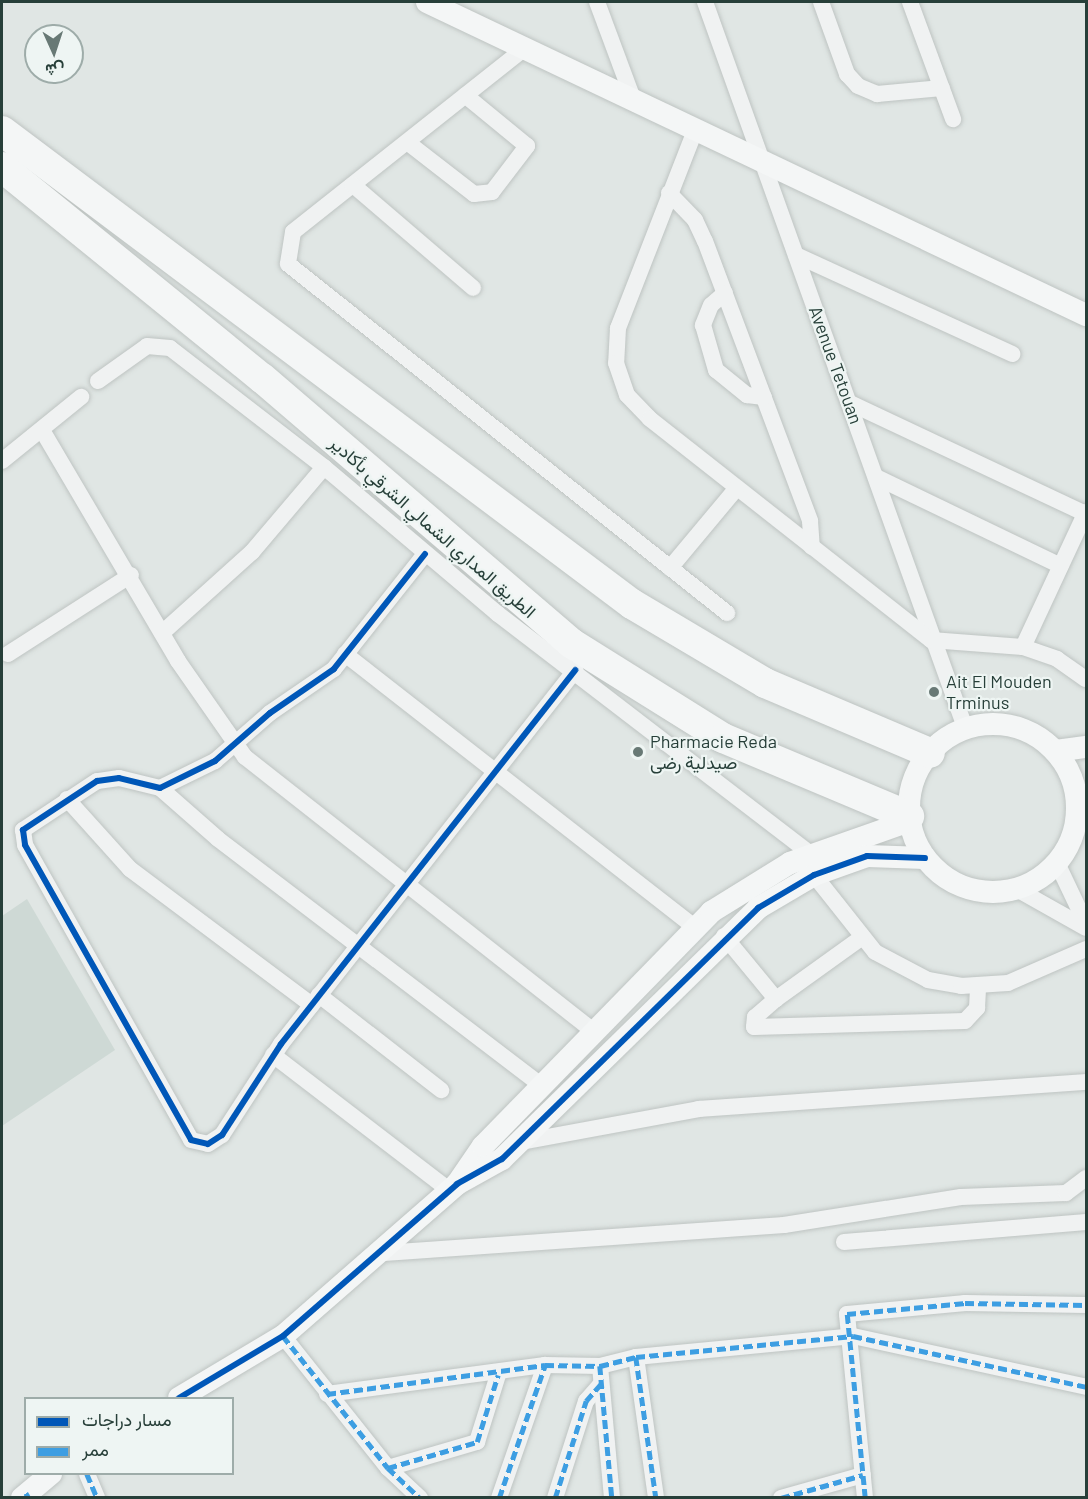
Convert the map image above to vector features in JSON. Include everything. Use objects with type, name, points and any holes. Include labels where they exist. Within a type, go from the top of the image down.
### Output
[{"type":"highway","points":[[2,131],[632,604],[765,683],[930,753]]},
{"type":"highway","name":"الطريق المداري الشمالي الشرقي بأكادير","points":[[2,167],[262,378],[571,643],[723,738],[909,819]]},
{"type":"street","points":[[427,2],[633,99],[759,155],[1086,315]]},
{"type":"street","points":[[597,2],[633,99]]},
{"type":"street","name":"Avenue Tetouan","points":[[705,2],[966,729]]},
{"type":"street","points":[[821,2],[847,74],[858,86],[877,94],[942,88]]},
{"type":"street","points":[[910,2],[953,119]]},
{"type":"street","points":[[525,48],[293,232],[286,250],[291,270],[727,613]]},
{"type":"street","points":[[406,142],[474,194],[492,192],[527,146],[465,95]]},
{"type":"street","points":[[696,128],[618,328],[618,374],[642,412],[935,642],[1023,647],[1057,659],[1086,679]]},
{"type":"street","points":[[353,185],[473,288]]},
{"type":"street","points":[[669,193],[701,230],[810,521],[812,547]]},
{"type":"street","points":[[796,255],[1012,354]]},
{"type":"street","points":[[725,293],[711,305],[703,325],[716,370],[747,395],[764,397]]},
{"type":"street","points":[[98,381],[147,346],[165,345],[324,466],[425,554],[575,670],[812,865],[861,938],[909,973],[978,986],[1023,980],[1086,949]]},
{"type":"street","points":[[2,460],[81,397]]},
{"type":"street","points":[[850,404],[1086,513],[1023,647]]},
{"type":"street","points":[[42,430],[131,575],[162,633],[236,746],[265,777],[593,1031]]},
{"type":"street","points":[[162,633],[252,552],[324,466]]},
{"type":"street","points":[[876,477],[1061,566]]},
{"type":"street","points":[[670,568],[737,488]]},
{"type":"street","points":[[160,788],[236,746],[270,713],[321,681],[425,554]]},
{"type":"street","points":[[8,654],[131,575]]},
{"type":"street","points":[[345,654],[695,927]]},
{"type":"street","points":[[541,1085],[359,946],[160,788],[113,778],[67,799],[29,822],[23,840],[187,1136],[202,1144],[218,1139],[273,1055],[315,1000],[359,946],[408,886],[575,670]]},
{"type":"street","points":[[1014,727],[1056,751],[1072,777],[1082,802],[1072,837],[1057,863],[1015,888],[975,890],[956,884],[925,858],[909,819],[912,782],[930,753],[966,729],[1014,727]]},
{"type":"street","points":[[1056,751],[1086,747]]},
{"type":"street","points":[[67,799],[130,869],[441,1090]]},
{"type":"street","points":[[454,1188],[483,1146],[695,927],[745,887],[812,865],[909,819]]},
{"type":"street","points":[[181,1397],[283,1336],[384,1253],[454,1188],[502,1159],[724,936],[812,865],[867,856],[925,858]]},
{"type":"street","points":[[1057,863],[1086,926]]},
{"type":"street","points":[[1015,888],[1086,926]]},
{"type":"street","points":[[724,936],[776,999]]},
{"type":"street","points":[[861,938],[776,999],[755,1017],[754,1027],[965,1021],[977,1008],[978,986]]},
{"type":"street","points":[[273,1055],[454,1188]]},
{"type":"street","points":[[521,1142],[699,1109],[1086,1082]]},
{"type":"street","points":[[483,1146],[491,1159],[502,1159]]},
{"type":"street","points":[[384,1253],[784,1225],[961,1197],[1066,1193],[1086,1178]]},
{"type":"street","points":[[844,1242],[1086,1222]]},
{"type":"street","points":[[865,1497],[853,1336],[847,1314],[965,1303],[1086,1305]]},
{"type":"street","points":[[283,1336],[388,1468],[420,1497]]},
{"type":"street","points":[[327,1394],[498,1375],[545,1365],[600,1366],[636,1357],[853,1336],[1086,1387]]},
{"type":"street","points":[[636,1357],[656,1497]]},
{"type":"street","points":[[499,1497],[545,1365]]},
{"type":"street","points":[[600,1366],[612,1497]]},
{"type":"street","points":[[388,1468],[477,1443],[498,1375]]},
{"type":"street","points":[[555,1497],[586,1401],[601,1384]]},
{"type":"street","points":[[26,1496],[49,1475]]},
{"type":"street","points":[[88,1475],[97,1497]]},
{"type":"street","points":[[782,1497],[863,1475]]},
{"type":"shaded area","points":[[27,899],[115,1050],[2,1126],[2,916]]},
{"type":"marked path","points":[[865,1498],[847,1314],[965,1303],[1086,1305]]},
{"type":"marked path","points":[[283,1336],[388,1468],[420,1498]]},
{"type":"marked path","points":[[327,1394],[545,1365],[600,1366],[636,1357],[853,1336],[1086,1387]]},
{"type":"marked path","points":[[636,1357],[656,1498]]},
{"type":"marked path","points":[[499,1498],[545,1365]]},
{"type":"marked path","points":[[600,1366],[612,1498]]},
{"type":"marked path","points":[[388,1468],[477,1442],[498,1375]]},
{"type":"marked path","points":[[555,1498],[586,1401],[601,1384]]},
{"type":"marked path","points":[[87,1475],[97,1498]]},
{"type":"marked path","points":[[781,1498],[863,1475]]},
{"type":"marked path","points":[[26,1493],[29,1498]]},
{"type":"cycle path","points":[[425,554],[334,669],[270,713],[215,761],[160,788],[119,778],[97,781],[23,830],[25,845],[191,1140],[208,1144],[222,1135],[281,1044],[575,670]]},
{"type":"cycle path","points":[[181,1397],[283,1336],[457,1184],[502,1159],[758,908],[814,875],[867,856],[925,858]]},
{"type":"place","name":"Ait El Mouden Trminus","points":[[934,692]]},
{"type":"place","name":"Pharmacie Reda صيدلية رضى","points":[[638,752]]}]
